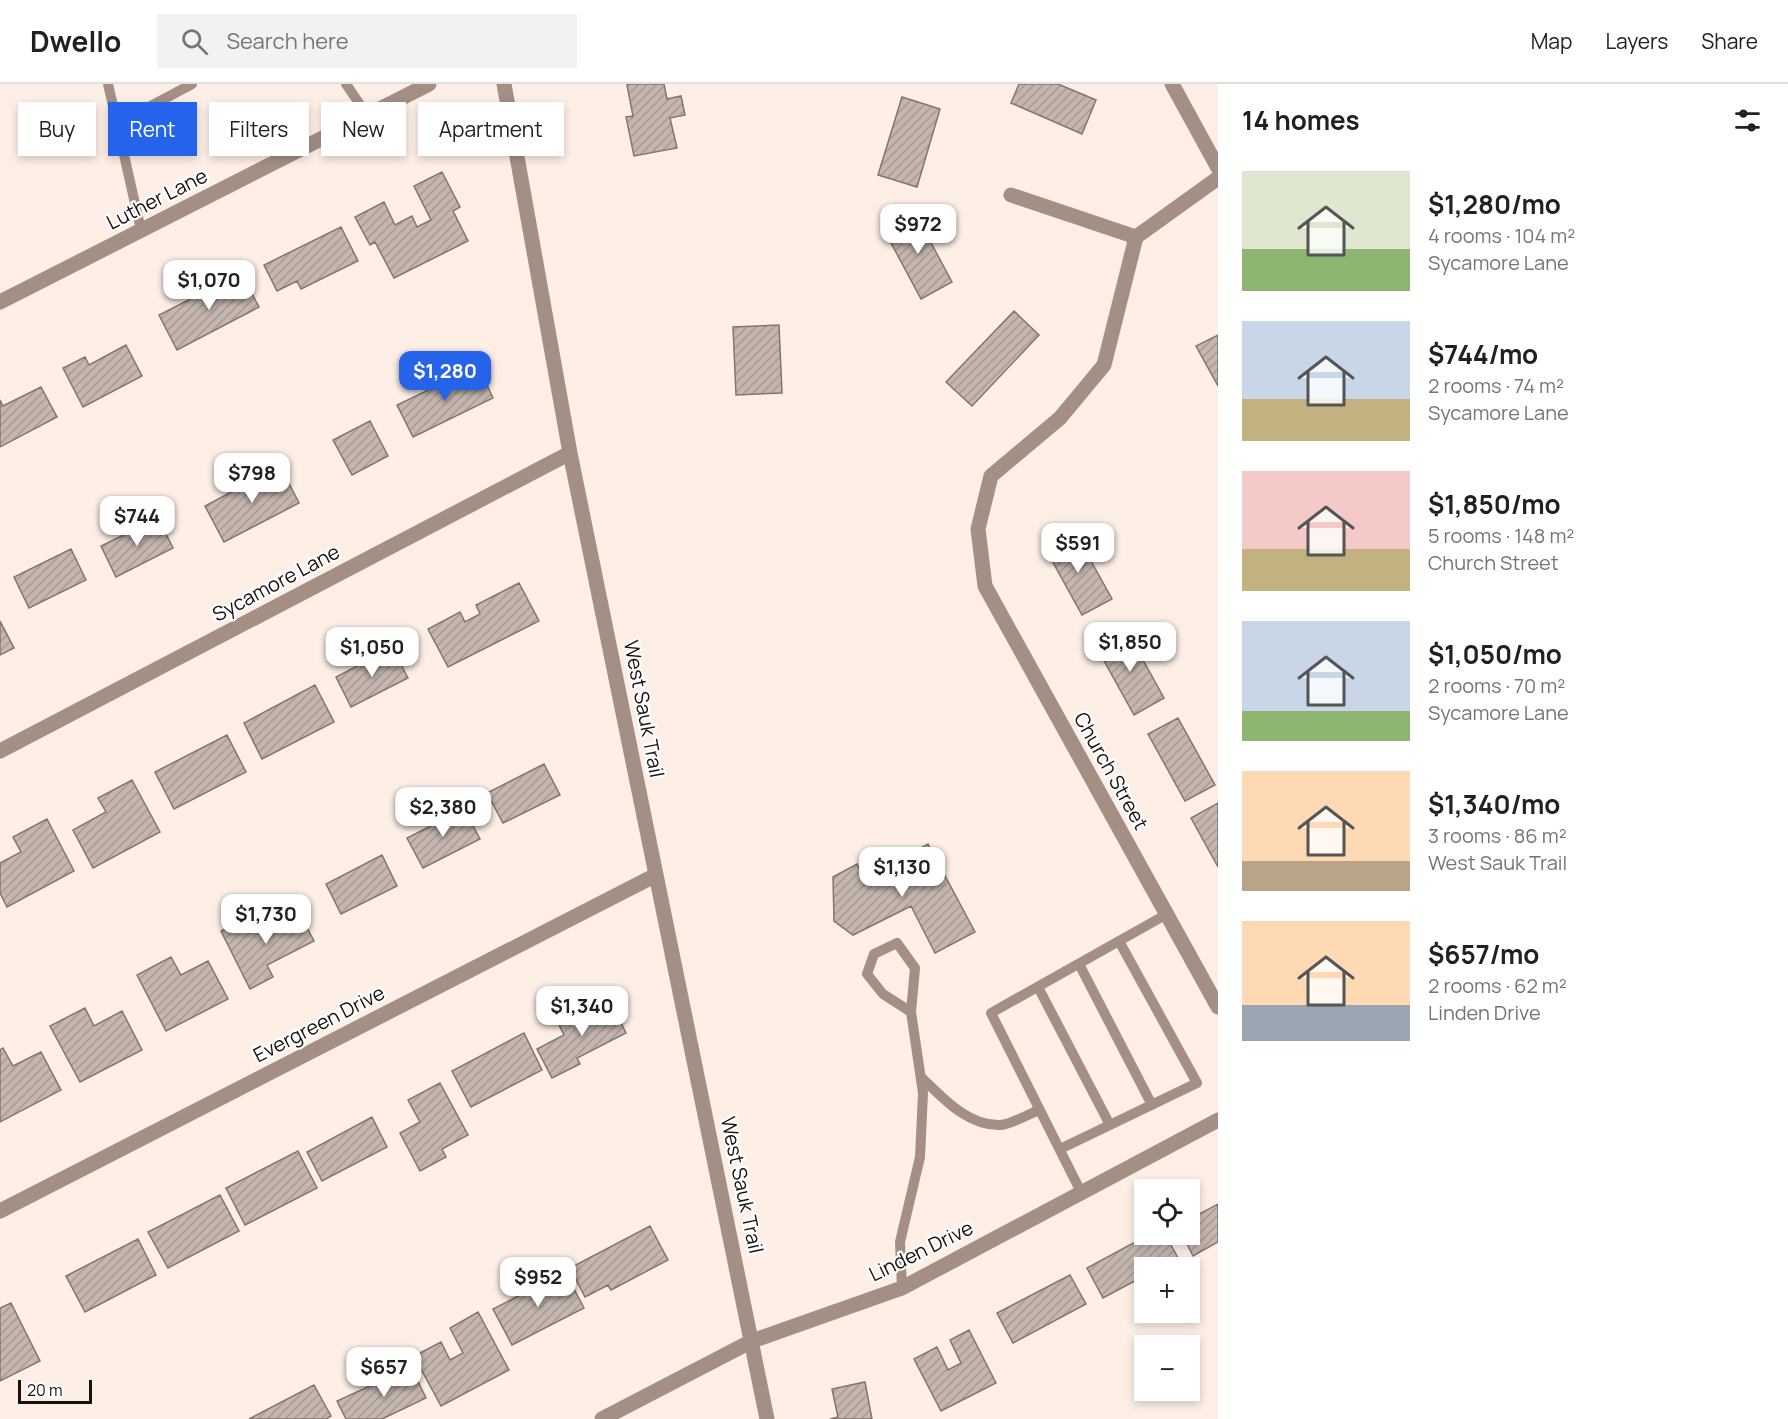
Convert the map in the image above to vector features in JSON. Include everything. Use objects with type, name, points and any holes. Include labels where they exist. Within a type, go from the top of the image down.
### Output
[{"type":"street","name":"Luther Lane","points":[[393,102],[429,84]]},
{"type":"street","name":"West Sauk Trail","points":[[504,84],[570,453],[767,1419]]},
{"type":"street","points":[[1172,84],[1218,168]]},
{"type":"street","name":"Luther Lane","points":[[0,302],[321,138]]},
{"type":"street","points":[[1011,195],[1136,237],[1218,178]]},
{"type":"street","name":"Church Street","points":[[1136,237],[1104,365],[1060,418],[992,476],[978,529],[984,586],[1218,1007]]},
{"type":"street","name":"Sycamore Lane","points":[[0,751],[570,453]]},
{"type":"street","name":"Evergreen Drive","points":[[0,1211],[656,875]]},
{"type":"street","name":"Linden Drive","points":[[602,1419],[752,1341],[902,1288],[1218,1119]]},
{"type":"lane","points":[[108,84],[112,102]]},
{"type":"lane","points":[[158,102],[192,84]]},
{"type":"lane","points":[[346,84],[358,102]]},
{"type":"lane","points":[[124,156],[141,230]]},
{"type":"lane","points":[[1081,1192],[991,1013],[1167,914]]},
{"type":"lane","points":[[1060,1149],[1197,1083],[1119,941]]},
{"type":"lane","points":[[902,1288],[900,1242],[920,1157],[923,1093],[910,1012],[915,968],[897,943],[874,954],[867,974],[883,994],[910,1012]]},
{"type":"lane","points":[[1079,964],[1152,1105]]},
{"type":"lane","points":[[1038,987],[1110,1125]]},
{"type":"lane","points":[[921,1077],[952,1107],[978,1121],[1001,1125],[1039,1110]]},
{"type":"building","points":[[664,84],[667,99],[681,96],[685,115],[670,118],[677,148],[634,156],[626,117],[633,116],[627,85]]},
{"type":"building","points":[[1019,84],[1058,84],[1096,100],[1082,134],[1011,103]]},
{"type":"building","points":[[902,97],[940,109],[917,187],[878,175]]},
{"type":"building","points":[[442,172],[460,207],[453,211],[468,241],[394,278],[375,242],[370,245],[355,217],[384,202],[395,225],[412,216],[417,227],[431,220],[414,186]]},
{"type":"building","points":[[914,211],[952,282],[921,299],[883,228]]},
{"type":"building","points":[[341,227],[358,261],[301,289],[297,281],[277,291],[264,265]]},
{"type":"building","points":[[241,273],[259,307],[177,350],[159,315]]},
{"type":"building","points":[[1014,311],[1039,335],[972,406],[946,382]]},
{"type":"building","points":[[779,325],[782,393],[736,395],[733,327]]},
{"type":"building","points":[[1218,335],[1218,386],[1196,346]]},
{"type":"building","points":[[126,345],[142,376],[83,407],[63,368],[85,357],[89,365]]},
{"type":"building","points":[[478,366],[493,398],[413,437],[397,405]]},
{"type":"building","points":[[41,387],[57,417],[0,447],[0,400],[3,406]]},
{"type":"building","points":[[370,421],[388,456],[352,475],[333,440]]},
{"type":"building","points":[[280,466],[299,503],[224,542],[205,506]]},
{"type":"building","points":[[158,518],[173,548],[116,577],[101,546]]},
{"type":"building","points":[[1075,532],[1112,599],[1082,615],[1045,548]]},
{"type":"building","points":[[71,549],[86,580],[29,608],[14,577]]},
{"type":"building","points":[[519,583],[539,621],[448,667],[428,629],[460,612],[465,622],[480,614],[476,605]]},
{"type":"building","points":[[0,621],[14,648],[0,655]]},
{"type":"building","points":[[1127,631],[1164,698],[1134,715],[1097,648]]},
{"type":"building","points":[[392,648],[408,678],[351,707],[336,677]]},
{"type":"building","points":[[315,685],[334,722],[262,759],[244,723]]},
{"type":"building","points":[[1178,718],[1215,785],[1185,801],[1148,734]]},
{"type":"building","points":[[227,735],[246,772],[174,809],[155,772]]},
{"type":"building","points":[[544,764],[560,795],[503,823],[487,793]]},
{"type":"building","points":[[132,780],[160,832],[93,868],[73,830],[106,812],[98,798]]},
{"type":"building","points":[[1218,803],[1218,867],[1191,818]]},
{"type":"building","points":[[464,809],[480,839],[423,868],[407,838]]},
{"type":"building","points":[[47,819],[74,871],[7,907],[0,893],[0,863],[21,852],[13,837]]},
{"type":"building","points":[[928,844],[975,932],[935,953],[911,906],[853,935],[834,921],[833,877],[857,864],[864,878]]},
{"type":"building","points":[[382,855],[397,886],[341,914],[326,884]]},
{"type":"building","points":[[297,909],[314,941],[267,965],[273,977],[250,989],[221,931],[243,920],[250,933]]},
{"type":"building","points":[[171,957],[181,975],[208,961],[228,999],[166,1031],[137,975]]},
{"type":"building","points":[[609,998],[626,1033],[577,1058],[580,1064],[552,1078],[537,1049],[564,1035],[558,1023]]},
{"type":"building","points":[[85,1008],[94,1026],[122,1011],[142,1050],[80,1082],[50,1026]]},
{"type":"building","points":[[524,1033],[542,1070],[471,1107],[452,1071]]},
{"type":"building","points":[[3,1048],[13,1066],[41,1052],[61,1090],[0,1122],[0,1050]]},
{"type":"building","points":[[440,1083],[468,1135],[442,1149],[446,1157],[420,1171],[400,1133],[420,1122],[408,1100]]},
{"type":"building","points":[[372,1117],[387,1147],[322,1181],[307,1152]]},
{"type":"building","points":[[298,1151],[317,1188],[245,1225],[226,1188]]},
{"type":"building","points":[[220,1195],[239,1231],[168,1268],[148,1232]]},
{"type":"building","points":[[1218,1204],[1218,1242],[1193,1256],[1188,1245],[1200,1245],[1200,1214]]},
{"type":"building","points":[[650,1226],[668,1260],[611,1290],[608,1285],[585,1297],[570,1268]]},
{"type":"building","points":[[138,1239],[156,1275],[85,1312],[66,1276]]},
{"type":"building","points":[[1134,1243],[1134,1245],[1171,1245],[1177,1257],[1134,1257],[1134,1281],[1103,1298],[1087,1268]]},
{"type":"building","points":[[565,1272],[584,1308],[512,1345],[493,1309]]},
{"type":"building","points":[[1070,1275],[1086,1304],[1013,1343],[997,1313]]},
{"type":"building","points":[[11,1303],[40,1361],[0,1381],[0,1308]]},
{"type":"building","points":[[478,1312],[509,1370],[441,1406],[414,1356],[441,1342],[450,1360],[463,1353],[450,1328]]},
{"type":"building","points":[[969,1330],[996,1383],[941,1411],[914,1359],[937,1347],[948,1370],[961,1363],[950,1340]]},
{"type":"building","points":[[411,1367],[426,1398],[382,1419],[346,1419],[337,1401]]},
{"type":"building","points":[[865,1382],[872,1419],[830,1419],[838,1417],[832,1389]]},
{"type":"building","points":[[314,1385],[331,1416],[326,1419],[249,1419]]}]
